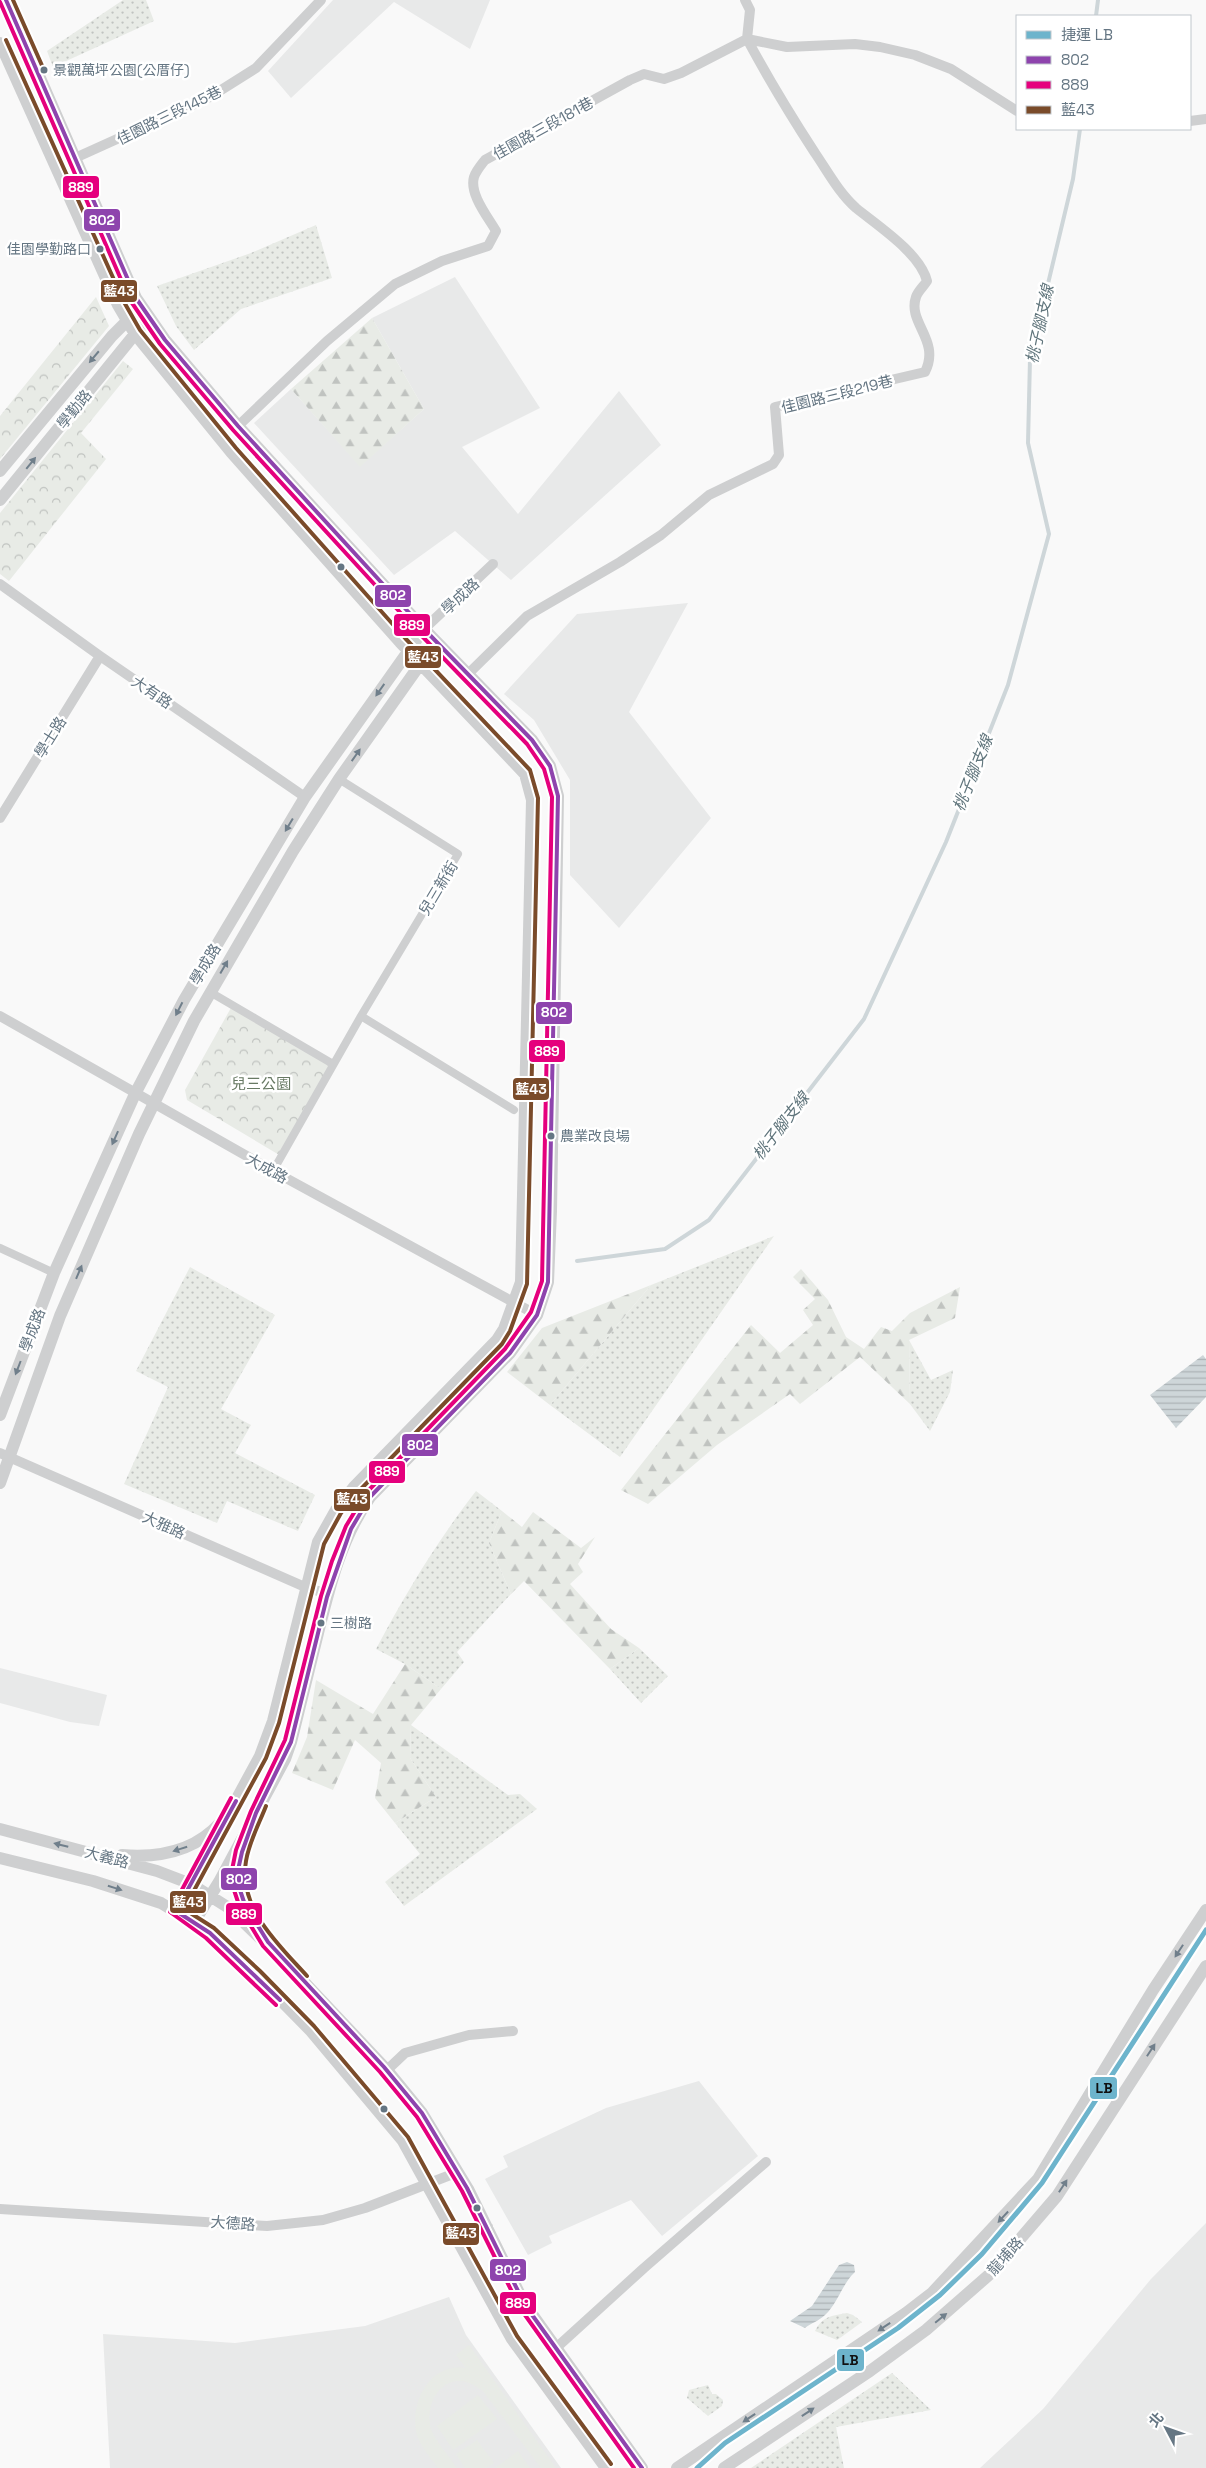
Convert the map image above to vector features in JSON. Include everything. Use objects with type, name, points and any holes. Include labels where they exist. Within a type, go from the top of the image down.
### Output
[{"type":"street","points":[[6,0],[141,307],[148,318],[238,426],[438,645],[532,740],[550,766],[558,796],[551,1210],[548,1282],[537,1315],[510,1353],[370,1497],[354,1521],[341,1551],[328,1594],[291,1742],[285,1759],[194,1922],[210,1933],[256,1975],[310,2030],[403,2140],[460,2240],[483,2289],[512,2339],[606,2468]]},
{"type":"street","name":"佳園路三段145巷","points":[[76,158],[210,97],[256,68],[321,0]]},
{"type":"street","points":[[745,0],[750,10],[747,39],[787,47],[855,44],[880,47],[915,55],[951,69],[1016,110]]},
{"type":"street","name":"佳園路三段181巷","points":[[238,426],[326,341],[395,284],[442,261],[488,246],[496,231],[475,193],[473,183],[474,175],[485,160],[630,80],[644,74],[664,79],[747,39]]},
{"type":"street","name":"佳園路三段219巷","points":[[467,675],[527,616],[653,540],[709,495],[773,464],[780,454],[776,407],[925,372],[930,362],[931,353],[914,309],[916,296],[927,281],[925,272],[898,241],[857,208],[841,192],[779,97],[747,39]]},
{"type":"street","points":[[0,43],[126,320],[135,334],[232,452],[408,650],[524,774],[532,800],[521,1282],[514,1304],[497,1340],[354,1487],[336,1510],[318,1542],[305,1586],[273,1721],[260,1756],[176,1911]]},
{"type":"street","points":[[1191,121],[1206,120]]},
{"type":"street","name":"學勤路","points":[[0,471],[126,320],[141,307]]},
{"type":"street","name":"學勤路","points":[[0,500],[148,318]]},
{"type":"street","name":"學成路","points":[[0,1415],[54,1273],[135,1094],[184,1000],[305,797],[408,650],[424,630],[493,564]]},
{"type":"street","name":"大有路","points":[[0,584],[100,656],[305,797]]},
{"type":"street","name":"學成路","points":[[0,1483],[4,1455],[60,1316],[154,1104],[210,992],[293,851],[339,779],[421,664],[438,645]]},
{"type":"street","name":"學士路","points":[[0,818],[100,656]]},
{"type":"street","name":"兒三新街","points":[[273,1171],[361,1016],[458,854],[339,779]]},
{"type":"street","points":[[210,992],[333,1064]]},
{"type":"street","name":"大成路","points":[[0,1016],[273,1171],[537,1315]]},
{"type":"street","points":[[361,1016],[514,1110]]},
{"type":"street","points":[[0,1248],[54,1273]]},
{"type":"street","name":"大雅路","points":[[4,1455],[305,1586],[328,1594]]},
{"type":"street","points":[[259,1804],[239,1862],[239,1884],[248,1914],[289,1966]]},
{"type":"street","points":[[97,1854],[135,1856],[162,1854],[186,1848],[213,1831],[232,1810]]},
{"type":"street","name":"大義路","points":[[0,1829],[157,1871],[191,1884],[210,1896]]},
{"type":"street","name":"大義路","points":[[0,1858],[93,1881],[156,1902],[194,1922]]},
{"type":"street","points":[[210,1896],[229,1908],[289,1966],[387,2070],[422,2113],[458,2172],[524,2303],[642,2468]]},
{"type":"street","name":"龍埔路","points":[[676,2468],[906,2313],[932,2292],[1038,2179],[1153,1990],[1206,1910]]},
{"type":"street","name":"龍埔路","points":[[724,2468],[878,2365],[939,2320],[990,2274],[1056,2196],[1206,1966]]},
{"type":"street","points":[[387,2070],[405,2052],[469,2036],[513,2030]]},
{"type":"street","points":[[556,2348],[644,2268],[766,2162]]},
{"type":"street","name":"大德路","points":[[0,2209],[267,2226],[323,2220],[429,2185],[458,2172]]},
{"type":"street","points":[[460,2240],[487,2227]]},
{"type":"shaded area","points":[[333,0],[490,0],[470,49],[394,2],[291,98],[268,71]]},
{"type":"shaded area","points":[[455,277],[540,408],[462,447],[518,514],[619,391],[661,445],[511,580],[455,531],[394,575],[254,423],[291,389],[360,466],[424,409],[372,318]]},
{"type":"shaded area","points":[[688,603],[629,712],[711,818],[619,928],[570,875],[570,780],[534,720],[504,694],[577,614]]},
{"type":"shaded area","points":[[1203,1355],[1206,1359],[1206,1397],[1176,1428],[1150,1395]]},
{"type":"shaded area","points":[[0,1668],[107,1695],[99,1726],[70,1722],[0,1703]]},
{"type":"shaded area","points":[[699,2081],[758,2156],[662,2236],[631,2200],[549,2236],[552,2243],[528,2255],[485,2179],[508,2167],[503,2156],[606,2108]]},
{"type":"shaded area","points":[[1206,2223],[1206,2468],[980,2468],[1043,2409],[1151,2279]]},
{"type":"shaded area","points":[[847,2262],[854,2265],[855,2272],[825,2315],[805,2328],[790,2321],[812,2306],[839,2265]]},
{"type":"shaded area","points":[[449,2297],[466,2335],[561,2468],[110,2468],[103,2334],[235,2343],[365,2326]]},
{"type":"green space","points":[[123,0],[146,0],[154,21],[53,67],[47,51]]},
{"type":"green space","points":[[316,225],[332,278],[241,309],[194,350],[176,326],[157,286],[251,253]]},
{"type":"green space","points":[[96,297],[109,326],[0,459],[0,416]]},
{"type":"green space","points":[[372,318],[424,409],[360,467],[291,389]]},
{"type":"green space","points":[[123,361],[133,369],[81,433],[106,459],[9,581],[0,574],[0,513]]},
{"type":"green space","name":"兒三公園","points":[[232,1006],[333,1064],[281,1156],[187,1100],[185,1090]]},
{"type":"green space","points":[[774,1236],[620,1457],[550,1405],[651,1285]]},
{"type":"green space","points":[[190,1267],[275,1315],[221,1409],[251,1425],[235,1453],[315,1495],[298,1531],[227,1501],[217,1523],[124,1484],[168,1387],[136,1371]]},
{"type":"green space","points":[[801,1269],[828,1300],[846,1337],[864,1349],[881,1327],[892,1331],[910,1313],[960,1287],[955,1318],[909,1340],[910,1404],[860,1357],[800,1404],[790,1394],[717,1445],[648,1504],[621,1490],[751,1325],[780,1353],[813,1325],[803,1310],[815,1299],[793,1277]]},
{"type":"green space","points":[[651,1285],[550,1405],[507,1372],[542,1328]]},
{"type":"green space","points":[[909,1340],[931,1380],[953,1370],[950,1392],[930,1431],[910,1404]]},
{"type":"green space","points":[[476,1491],[502,1511],[489,1543],[511,1594],[457,1652],[464,1662],[441,1689],[405,1664],[376,1649],[423,1568],[448,1529]]},
{"type":"green space","points":[[502,1511],[522,1527],[533,1512],[581,1548],[595,1537],[578,1564],[583,1572],[570,1584],[611,1629],[639,1648],[610,1669],[524,1581],[511,1594],[489,1543]]},
{"type":"green space","points":[[639,1648],[668,1676],[641,1703],[610,1669]]},
{"type":"green space","points":[[405,1664],[441,1689],[411,1725],[410,1758],[436,1797],[395,1823],[375,1798],[381,1763],[355,1740],[333,1790],[292,1773],[307,1737],[316,1680],[373,1714]]},
{"type":"green space","points":[[411,1725],[508,1795],[520,1794],[537,1809],[404,1906],[385,1882],[420,1854],[395,1823],[436,1797],[410,1758]]},
{"type":"green space","points":[[847,2313],[862,2322],[837,2340],[815,2331],[824,2320]]},
{"type":"green space","points":[[469,2345],[556,2468],[541,2468],[483,2391],[462,2381],[453,2382],[440,2390],[435,2396],[430,2412],[433,2434],[457,2468],[438,2468],[426,2452],[418,2439],[415,2423],[419,2399],[432,2378],[453,2368],[466,2368],[456,2355]]},
{"type":"green space","points":[[892,2373],[931,2410],[836,2427],[844,2468],[751,2468]]},
{"type":"green space","points":[[708,2385],[712,2394],[716,2394],[723,2400],[722,2406],[708,2416],[687,2398],[689,2390]]},
{"type":"green space","points":[[478,2395],[497,2419],[453,2450],[437,2426]]},
{"type":"green space","points":[[477,2440],[494,2463],[486,2468],[465,2468],[456,2454]]},
{"type":"green space","points":[[518,2451],[530,2468],[495,2468]]},
{"type":"waterway","name":"桃子腳支線","points":[[1096,15],[1098,0]]},
{"type":"waterway","name":"桃子腳支線","points":[[577,1261],[665,1249],[709,1220],[864,1019],[946,842],[1008,685],[1049,534],[1028,443],[1030,359],[1073,179],[1080,130]]},
{"type":"metro line","name":"LB","points":[[697,2468],[725,2443],[898,2328],[940,2295],[982,2254],[1042,2183],[1206,1930]]},
{"type":"transit line","name":"802","points":[[6,0],[136,298],[165,340],[238,426],[424,629],[532,740],[550,766],[558,796],[548,1282],[537,1315],[510,1353],[370,1497],[351,1529],[327,1597],[291,1742],[256,1813],[242,1852],[238,1870],[239,1887],[245,1905],[268,1942],[384,2067],[422,2113],[467,2188],[525,2305],[642,2468]]},
{"type":"transit line","name":"藍43","points":[[13,0],[44,70]]},
{"type":"transit line","name":"889","points":[[0,2],[130,300],[160,344],[233,430],[419,633],[527,744],[544,769],[552,797],[542,1281],[531,1312],[505,1349],[366,1493],[346,1526],[321,1596],[285,1740],[251,1811],[236,1850],[232,1870],[233,1887],[240,1908],[263,1946],[380,2072],[417,2117],[462,2191],[520,2308],[634,2468]]},
{"type":"transit line","name":"藍43","points":[[6,40],[124,302],[140,330],[236,448],[405,638],[530,770],[538,798],[527,1284],[510,1331],[502,1344],[359,1491],[341,1513],[324,1544],[279,1723],[266,1758],[184,1909],[214,1928],[260,1971],[314,2026],[408,2137],[517,2336],[611,2464]]},
{"type":"transit line","name":"889","points":[[231,1798],[170,1912],[206,1938],[276,2005]]},
{"type":"transit line","name":"802","points":[[236,1801],[176,1911],[210,1933],[280,2000]]},
{"type":"transit line","name":"藍43","points":[[266,1806],[247,1854],[245,1878],[248,1894],[254,1910],[273,1938],[307,1976]]},
{"type":"place","name":"景觀萬坪公園(公厝仔)","points":[[44,70]]},
{"type":"place","name":"佳園學勤路口","points":[[100,249]]},
{"type":"place","name":"農業改良場","points":[[551,1136]]},
{"type":"place","name":"三樹路","points":[[321,1623]]}]
